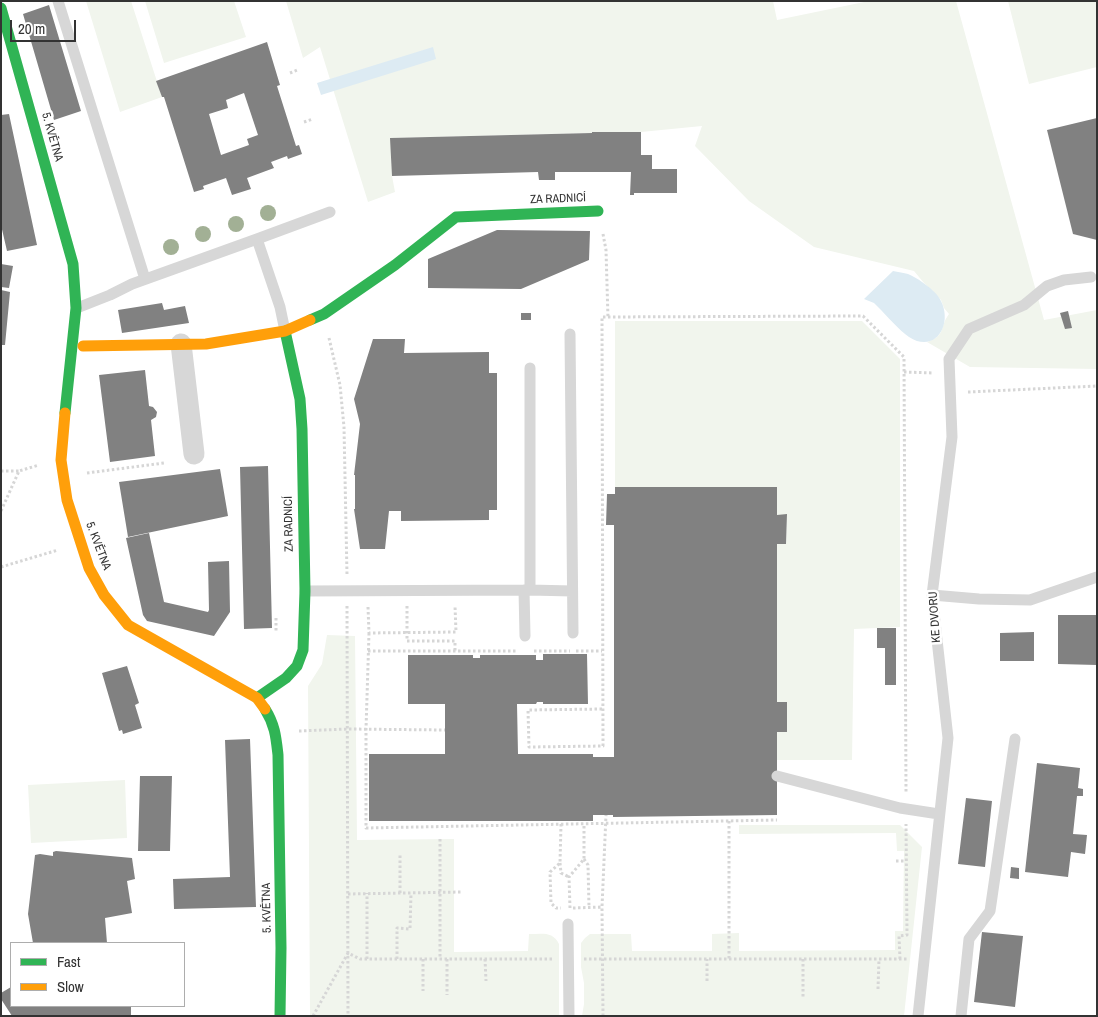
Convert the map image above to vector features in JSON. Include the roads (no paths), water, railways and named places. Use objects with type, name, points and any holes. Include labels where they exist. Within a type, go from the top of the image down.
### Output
[{"type":"street","name":"5. KVĚTNA","points":[[1,8],[73,264],[78,346],[64,423],[61,460],[67,500],[89,568],[104,595],[128,625],[257,698],[270,717],[276,732],[282,948],[280,1016]]},
{"type":"street","name":"ZA RADNICÍ","points":[[78,346],[206,344],[285,331],[324,314],[395,264],[456,216],[598,211]]},
{"type":"street","name":"ZA RADNICÍ","points":[[257,698],[286,678],[297,666],[303,650],[305,591],[302,429],[298,391],[285,331]]},
{"type":"street","points":[[181,344],[194,454]]},
{"type":"lane","points":[[58,1],[145,279]]},
{"type":"lane","points":[[76,308],[145,279],[330,212]]},
{"type":"lane","points":[[257,239],[280,307],[285,331]]},
{"type":"lane","name":"KE DVORU","points":[[918,1016],[948,738],[932,595],[952,437],[949,358],[969,329],[1024,305],[1048,286],[1064,280],[1090,277]]},
{"type":"lane","points":[[570,334],[573,633]]},
{"type":"lane","points":[[525,636],[530,368]]},
{"type":"lane","points":[[932,595],[979,599],[1030,600],[1097,577]]},
{"type":"lane","points":[[305,591],[572,590]]},
{"type":"lane","points":[[961,1016],[969,938],[990,911],[1015,739]]},
{"type":"lane","points":[[777,776],[906,809],[940,814]]},
{"type":"lane","points":[[568,924],[569,1016]]}]
